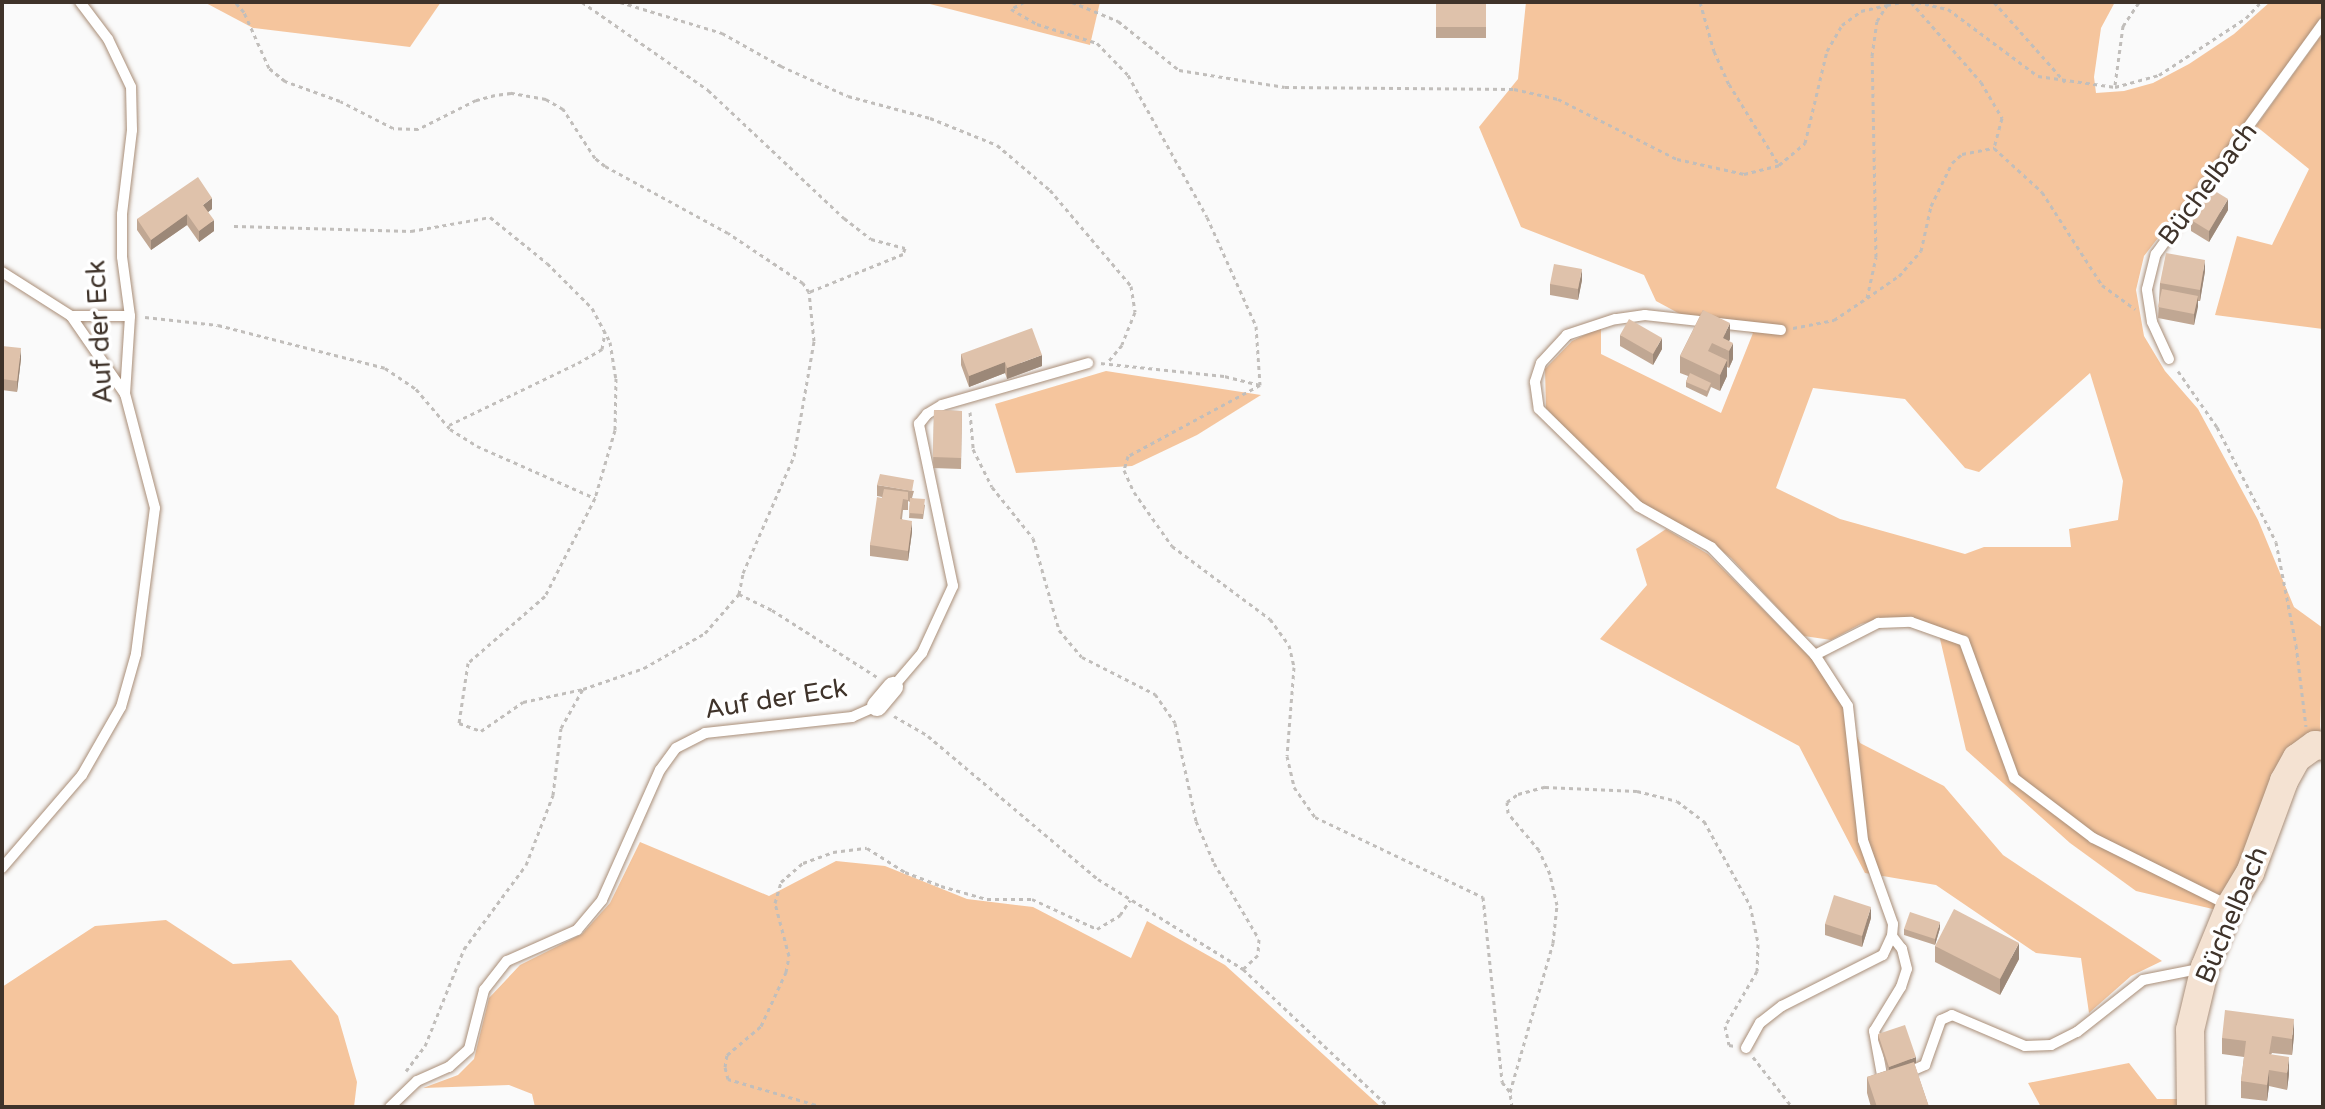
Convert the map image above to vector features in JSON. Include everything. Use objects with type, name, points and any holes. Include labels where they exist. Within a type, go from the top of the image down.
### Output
[{"type":"street","name":"Auf der Eck","points":[[877,706],[893,687]]},
{"type":"street","name":"Büchelbach","points":[[2191,1107],[2190,1030],[2205,967],[2230,906],[2250,873],[2284,781],[2297,758],[2316,748]]},
{"type":"lane","name":"Auf der Eck","points":[[2,868],[82,775],[121,707],[136,654],[155,508],[125,394],[130,316],[122,257],[132,130],[131,87],[108,39],[80,2]]},
{"type":"lane","name":"Büchelbach","points":[[2169,359],[2152,322],[2147,289],[2156,254],[2196,194],[2263,110],[2323,23]]},
{"type":"lane","points":[[2,272],[71,316],[125,394]]},
{"type":"lane","points":[[1746,1048],[1760,1023],[1782,1006],[1883,955],[1892,936],[1893,924],[1863,840],[1848,706],[1815,655],[1711,547],[1638,506],[1539,409],[1535,382],[1541,363],[1567,335],[1615,319],[1645,315],[1781,330]]},
{"type":"lane","points":[[71,316],[130,316]]},
{"type":"lane","name":"Auf der Eck","points":[[893,687],[922,653],[953,586],[919,424],[927,414],[942,405],[1088,363]]},
{"type":"lane","points":[[1815,655],[1878,623],[1911,622],[1964,641],[2014,778],[2093,838],[2230,906]]},
{"type":"lane","name":"Auf der Eck","points":[[390,1107],[417,1081],[449,1067],[469,1049],[484,990],[507,961],[577,930],[602,900],[660,770],[676,748],[705,733],[852,717],[877,706]]},
{"type":"lane","points":[[1892,936],[1902,949],[1907,969],[1901,987],[1874,1031],[1882,1075],[1892,1079],[1925,1065],[1941,1020],[1952,1015],[2025,1046],[2051,1045],[2077,1032],[2143,980],[2205,967]]},
{"type":"path","points":[[234,226],[411,231],[490,217],[547,263],[592,308],[610,342],[616,378],[615,430],[595,498],[545,596],[468,663],[459,723],[481,731],[523,702],[583,689],[644,668],[705,633],[739,594],[743,573],[794,456],[814,341],[809,292],[803,283],[728,233],[605,166],[595,158],[563,109],[546,99],[511,93],[495,95],[476,100],[418,129],[393,128],[340,101],[285,81],[269,68],[244,12],[235,2]]},
{"type":"path","points":[[582,2],[708,90],[871,239],[905,248],[903,254],[809,292]]},
{"type":"path","points":[[620,2],[722,33],[781,66],[848,96],[930,118],[997,145],[1050,190],[1131,286],[1135,312],[1122,345],[1107,363]]},
{"type":"path","points":[[1011,9],[1018,2]]},
{"type":"path","points":[[1011,9],[1024,2]]},
{"type":"path","points":[[1072,2],[1118,21],[1179,70],[1285,87],[1514,89],[1558,99],[1677,159],[1744,174],[1779,165],[1805,143],[1827,51],[1842,25],[1861,11],[1902,2]]},
{"type":"path","points":[[1700,2],[1714,51],[1729,84],[1779,165]]},
{"type":"path","points":[[1911,2],[1981,82],[2002,118],[1994,148]]},
{"type":"path","points":[[1917,2],[1948,9],[2038,76],[2115,87],[2159,75],[2246,18],[2261,2]]},
{"type":"path","points":[[1994,2],[2065,82]]},
{"type":"path","points":[[2115,87],[2123,26],[2139,2]]},
{"type":"path","points":[[1867,298],[1876,257],[1872,56],[1877,21],[1887,5]]},
{"type":"path","points":[[1011,9],[1037,24],[1097,43],[1128,75],[1207,217],[1256,326],[1260,385]]},
{"type":"path","points":[[1781,330],[1834,320],[1899,276],[1921,251],[1931,206],[1952,163],[1962,154],[1994,148]]},
{"type":"path","points":[[1994,148],[2042,192],[2102,285],[2152,322]]},
{"type":"path","points":[[130,316],[218,325],[385,368],[416,389],[447,425],[477,446],[595,498]]},
{"type":"path","points":[[447,425],[602,349],[605,332]]},
{"type":"path","points":[[2169,359],[2217,427],[2276,542],[2316,748]]},
{"type":"path","points":[[1088,363],[1224,376],[1260,385]]},
{"type":"path","points":[[1260,385],[1128,456],[1124,470],[1134,492],[1172,546],[1270,619],[1289,645],[1294,667],[1287,756],[1294,787],[1315,817],[1483,897],[1502,1082],[1510,1092]]},
{"type":"path","points":[[969,398],[973,449],[992,487],[1033,538],[1059,630],[1082,657],[1155,694],[1175,723],[1196,821],[1214,863],[1259,939],[1258,955],[1243,969]]},
{"type":"path","points":[[739,594],[772,610],[893,687]]},
{"type":"path","points":[[404,1072],[425,1046],[464,949],[526,865],[553,795],[561,728],[583,689]]},
{"type":"path","points":[[877,706],[928,736],[1037,830],[1130,900],[1243,969],[1389,1107]]},
{"type":"path","points":[[1512,1107],[1510,1092],[1553,943],[1557,905],[1545,862],[1508,813],[1507,802],[1518,794],[1545,787],[1637,791],[1677,801],[1704,821],[1750,905],[1758,944],[1757,971],[1725,1026],[1729,1045],[1746,1048],[1792,1107]]},
{"type":"path","points":[[823,1107],[728,1079],[725,1067],[727,1055],[761,1026],[786,972],[789,956],[775,903],[781,882],[803,863],[833,852],[867,848],[905,872],[941,886],[987,899],[1032,899],[1097,929],[1120,915],[1130,900]]},
{"type":"shaded area","points":[[204,2],[441,2],[410,47],[253,28]]},
{"type":"shaded area","points":[[922,2],[1100,2],[1090,45]]},
{"type":"shaded area","points":[[1526,2],[2115,2],[2101,28],[2094,77],[2096,93],[2124,91],[2153,83],[2234,34],[2270,2],[2323,2],[2323,17],[2249,121],[2144,256],[2136,290],[2144,336],[2165,371],[2198,409],[2258,520],[2294,607],[2323,628],[2320,733],[2300,738],[2217,910],[2136,891],[2070,843],[1966,750],[1937,626],[1879,619],[1861,624],[1831,640],[1804,636],[1731,558],[1711,542],[1647,507],[1618,484],[1546,408],[1545,369],[1572,341],[1601,327],[1601,354],[1721,413],[1753,333],[1680,314],[1656,301],[1644,275],[1521,227],[1479,127],[1518,79]],"holes":[[[2090,373],[2123,481],[2118,520],[2069,529],[2071,547],[1984,547],[1965,554],[1840,519],[1776,488],[1813,388],[1905,399],[1965,468],[1979,472]]]},
{"type":"shaded area","points":[[2323,33],[2323,329],[2215,315],[2237,236],[2272,245],[2309,169],[2256,126]]},
{"type":"shaded area","points":[[1106,371],[1261,395],[1197,435],[1132,466],[1016,473],[995,404]]},
{"type":"shaded area","points":[[1666,529],[1708,554],[1811,658],[1839,697],[1860,743],[1944,786],[2003,855],[2162,961],[2131,976],[2089,1013],[2081,958],[2036,953],[1936,885],[1865,873],[1799,746],[1600,639],[1647,585],[1636,549]]},
{"type":"shaded area","points":[[640,842],[769,896],[836,861],[885,866],[967,899],[1033,907],[1131,958],[1147,921],[1225,965],[1381,1107],[535,1107],[532,1094],[509,1085],[423,1088],[458,1075],[474,1059],[489,998],[520,965],[582,934],[610,903]]},
{"type":"shaded area","points":[[166,920],[233,964],[291,960],[338,1016],[357,1082],[354,1107],[7,1107],[2,1104],[2,987],[95,926]]},
{"type":"shaded area","points":[[2129,1063],[2157,1099],[2181,1099],[2182,1107],[2041,1107],[2028,1083]]},
{"type":"building","points":[[1436,3],[1486,3],[1486,27],[1436,27]]},
{"type":"building","points":[[198,177],[212,198],[203,205],[214,220],[199,231],[187,214],[151,240],[137,219]]},
{"type":"building","points":[[2210,188],[2228,199],[2209,231],[2191,220]]},
{"type":"building","points":[[2166,253],[2205,260],[2200,290],[2160,283]]},
{"type":"building","points":[[1554,264],[1582,269],[1578,289],[1550,284]]},
{"type":"building","points":[[2162,289],[2198,296],[2194,314],[2158,307]]},
{"type":"building","points":[[1703,310],[1730,323],[1723,338],[1733,343],[1729,351],[1712,343],[1708,351],[1727,360],[1720,375],[1680,356]]},
{"type":"building","points":[[1629,319],[1662,338],[1653,354],[1620,335]]},
{"type":"building","points":[[1032,328],[1042,355],[1007,368],[1005,362],[969,376],[961,354]]},
{"type":"building","points":[[2,346],[21,348],[17,381],[2,379]]},
{"type":"building","points":[[1690,373],[1711,383],[1707,391],[1686,382]]},
{"type":"building","points":[[934,410],[962,411],[961,458],[933,457]]},
{"type":"building","points":[[880,474],[914,480],[912,491],[877,485]]},
{"type":"building","points":[[884,489],[908,492],[908,500],[903,499],[900,519],[912,521],[908,551],[870,545],[877,497],[882,498]]},
{"type":"building","points":[[910,498],[925,499],[923,514],[909,513]]},
{"type":"building","points":[[1834,895],[1871,907],[1862,936],[1825,924]]},
{"type":"building","points":[[1954,909],[2019,943],[2000,979],[1935,946]]},
{"type":"building","points":[[1910,912],[1940,922],[1935,939],[1904,929]]},
{"type":"building","points":[[2225,1010],[2294,1019],[2292,1039],[2272,1036],[2269,1054],[2289,1057],[2287,1073],[2269,1070],[2267,1085],[2241,1081],[2246,1041],[2222,1038]]},
{"type":"building","points":[[1905,1025],[1916,1057],[1889,1067],[1878,1034]]},
{"type":"building","points":[[1914,1062],[1929,1107],[1877,1107],[1867,1077]]}]
